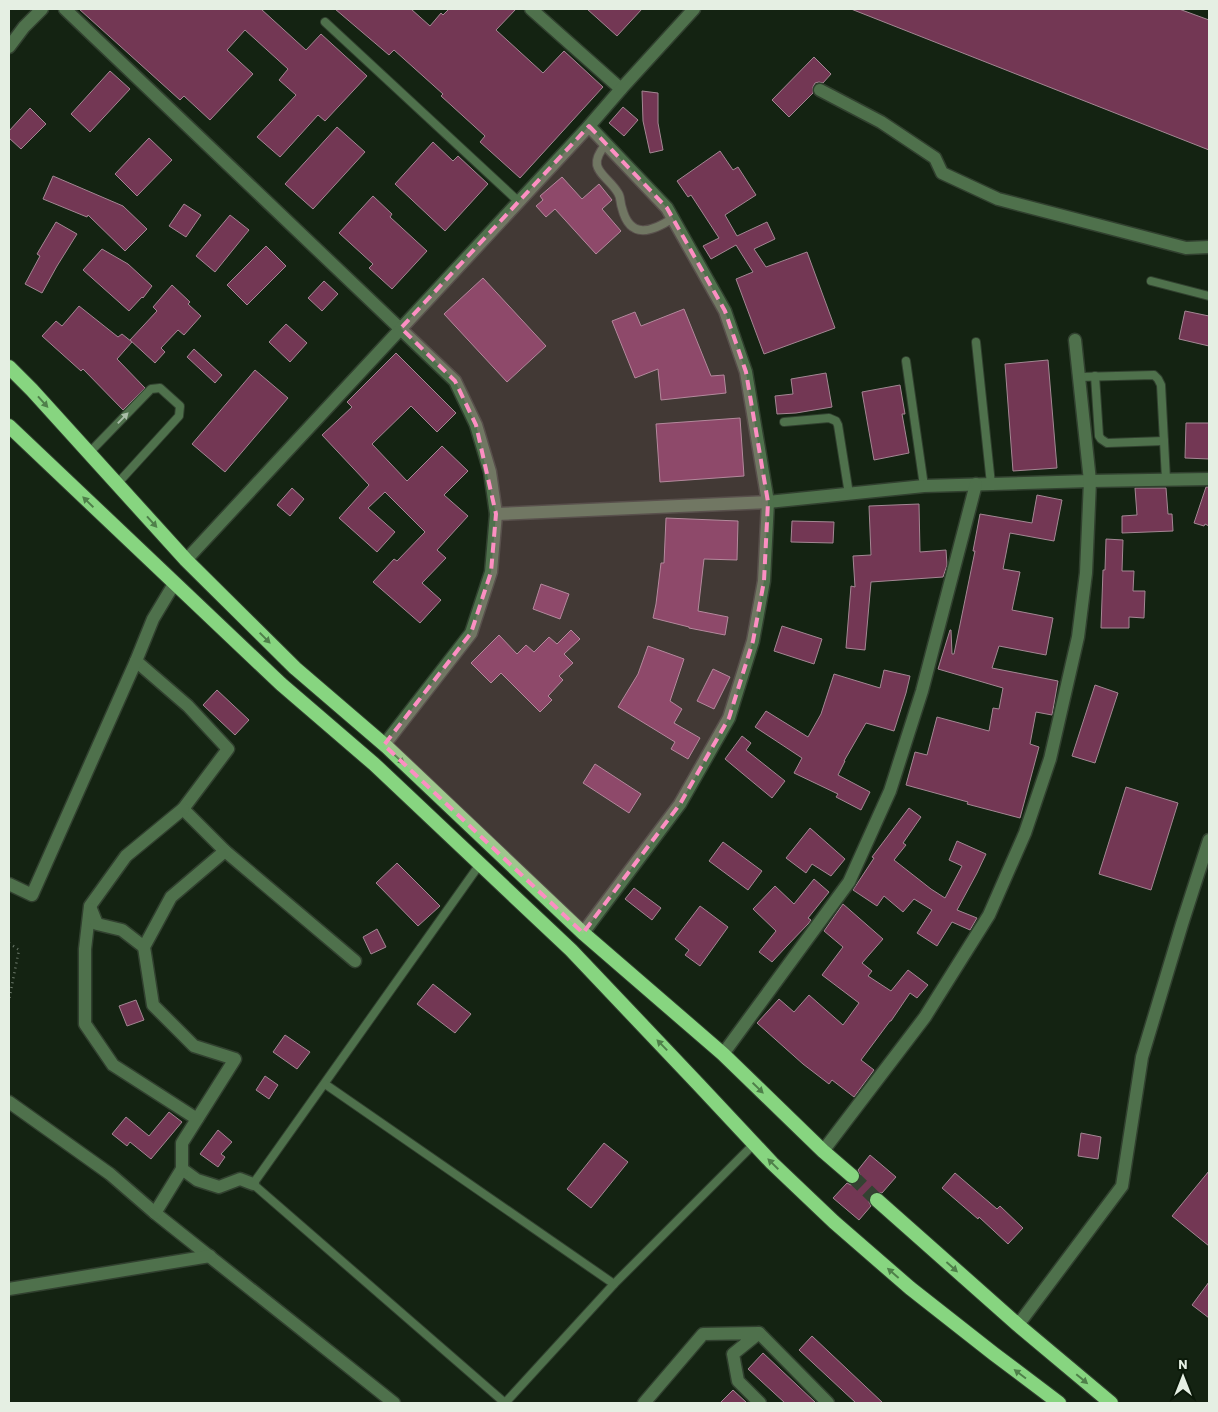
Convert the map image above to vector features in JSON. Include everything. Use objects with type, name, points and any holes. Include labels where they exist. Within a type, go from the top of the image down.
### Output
[{"type":"highway","points":[[9,367],[186,560],[295,668],[384,744],[583,933],[723,1054],[823,1151],[852,1176]]},
{"type":"highway","points":[[9,426],[281,684],[374,764],[571,950],[772,1163],[834,1222],[910,1288],[1059,1403]]},
{"type":"highway","points":[[877,1200],[1018,1325],[1111,1403]]},
{"type":"street","points":[[9,47],[24,27],[42,9]]},
{"type":"street","points":[[64,9],[455,381],[476,425],[490,472],[496,514],[492,572],[471,633],[384,744]]},
{"type":"street","points":[[531,9],[621,89]]},
{"type":"street","points":[[186,560],[589,126],[694,9]]},
{"type":"street","points":[[820,90],[881,122],[935,158],[942,173],[998,199],[1186,248],[1209,247]]},
{"type":"street","points":[[583,933],[680,804],[729,718],[753,641],[764,581],[768,502],[746,372],[725,311],[667,208],[589,126]]},
{"type":"street","points":[[823,1151],[925,1017],[989,915],[1025,833],[1050,758],[1078,637],[1086,573],[1090,481],[1075,340]]},
{"type":"street","points":[[496,514],[768,502],[924,486],[1209,479]]},
{"type":"street","points":[[723,1054],[849,882],[890,791],[922,691],[976,484]]},
{"type":"street","points":[[9,884],[32,895],[154,619],[174,584]]},
{"type":"street","points":[[136,661],[188,706],[228,749],[184,809],[126,856],[90,906],[84,949],[84,1024],[113,1065],[197,1119]]},
{"type":"street","points":[[184,809],[225,851],[355,960]]},
{"type":"street","points":[[1018,1325],[1122,1186],[1142,1057],[1209,840]]},
{"type":"street","points":[[155,1213],[182,1169],[182,1143],[235,1059],[194,1046],[153,1005],[144,946],[171,897],[225,851]]},
{"type":"street","points":[[90,906],[97,924],[122,930],[144,946]]},
{"type":"street","points":[[9,1102],[110,1174],[155,1213],[394,1403]]},
{"type":"street","points":[[182,1169],[198,1180],[219,1187],[240,1179],[253,1184]]},
{"type":"street","points":[[9,1289],[210,1256]]},
{"type":"street","points":[[644,1403],[703,1334],[759,1333],[828,1403]]},
{"type":"street","points":[[759,1333],[733,1354],[738,1381],[760,1403]]},
{"type":"lane","points":[[325,22],[518,201]]},
{"type":"lane","points":[[606,144],[600,151],[597,166],[600,173],[618,192],[627,221],[632,228],[639,230],[656,228],[673,218]]},
{"type":"lane","points":[[1151,281],[1209,296]]},
{"type":"lane","points":[[976,342],[990,484]]},
{"type":"lane","points":[[906,360],[924,486]]},
{"type":"lane","points":[[1079,376],[1154,375],[1158,379],[1161,385],[1166,479]]},
{"type":"lane","points":[[1095,376],[1099,436],[1101,440],[1107,444],[1164,442]]},
{"type":"lane","points":[[89,454],[151,389],[160,388],[180,406],[179,416],[117,484]]},
{"type":"lane","points":[[784,422],[829,418],[836,421],[849,494]]},
{"type":"lane","points":[[480,864],[253,1184],[505,1403],[614,1284],[754,1144]]},
{"type":"lane","points":[[325,1084],[614,1284]]},
{"type":"path","points":[[9,943],[19,950],[9,1000]]},
{"type":"highlighted area","points":[[589,126],[667,208],[725,311],[746,372],[768,502],[764,581],[753,641],[729,718],[680,804],[583,933],[384,745],[471,633],[491,572],[496,514],[476,425],[455,381],[401,328]]},
{"type":"building","points":[[79,9],[261,9],[306,50],[321,34],[367,76],[325,121],[318,115],[280,157],[257,137],[296,95],[279,80],[288,69],[245,30],[227,50],[253,74],[210,120],[184,96],[180,100]]},
{"type":"building","points":[[335,9],[411,9],[430,26],[441,13],[443,15],[449,9],[516,9],[496,30],[543,73],[564,51],[603,87],[520,178],[480,142],[485,136],[441,96],[443,94],[394,50],[389,55]]},
{"type":"building","points":[[587,9],[642,9],[617,36]]},
{"type":"building","points":[[851,9],[1179,9],[1209,20],[1209,150]]},
{"type":"building","points":[[814,57],[831,74],[823,83],[815,83],[813,93],[789,117],[772,100]]},
{"type":"building","points":[[110,71],[130,89],[90,132],[71,114]]},
{"type":"building","points":[[642,91],[658,93],[658,123],[663,150],[650,153],[643,121]]},
{"type":"building","points":[[623,107],[638,120],[624,136],[609,123]]},
{"type":"building","points":[[30,108],[46,124],[21,149],[9,138],[9,131]]},
{"type":"building","points":[[337,127],[365,152],[313,209],[285,184]]},
{"type":"building","points":[[149,138],[172,160],[137,196],[115,174]]},
{"type":"building","points":[[433,142],[453,161],[458,156],[488,184],[445,231],[395,184]]},
{"type":"building","points":[[720,151],[733,170],[738,167],[756,195],[725,215],[737,236],[767,222],[775,239],[754,249],[766,267],[807,252],[835,328],[764,354],[736,279],[753,272],[736,245],[711,259],[703,246],[719,238],[691,195],[688,197],[677,181]]},
{"type":"building","points":[[53,176],[123,206],[147,229],[125,251],[88,215],[87,217],[43,199]]},
{"type":"building","points":[[562,177],[582,199],[599,184],[612,200],[602,209],[621,231],[596,254],[555,209],[546,217],[536,206],[543,200],[540,196]]},
{"type":"building","points":[[373,196],[392,214],[390,217],[427,251],[392,289],[369,268],[373,264],[339,233]]},
{"type":"building","points":[[184,204],[201,215],[186,237],[169,226]]},
{"type":"building","points":[[230,215],[249,230],[215,272],[196,256]]},
{"type":"building","points":[[56,222],[77,234],[42,293],[25,284],[40,256],[37,254]]},
{"type":"building","points":[[266,246],[286,266],[247,305],[227,285]]},
{"type":"building","points":[[102,249],[128,264],[152,286],[143,298],[129,311],[83,270]]},
{"type":"building","points":[[483,278],[546,346],[507,382],[444,314]]},
{"type":"building","points":[[324,281],[338,294],[322,311],[308,298]]},
{"type":"building","points":[[172,285],[190,302],[188,304],[201,316],[184,335],[178,330],[161,348],[165,352],[155,363],[130,340],[157,311],[153,307]]},
{"type":"building","points":[[79,306],[118,337],[122,334],[132,342],[117,359],[145,388],[123,410],[83,369],[81,371],[42,336],[56,321],[62,326]]},
{"type":"building","points":[[684,309],[711,376],[724,375],[726,393],[661,400],[658,369],[635,378],[612,321],[635,312],[641,326]]},
{"type":"building","points":[[1185,311],[1209,316],[1209,346],[1179,339]]},
{"type":"building","points":[[286,324],[307,343],[290,362],[269,342]]},
{"type":"building","points":[[194,349],[222,375],[215,383],[187,357]]},
{"type":"building","points":[[396,353],[456,413],[437,432],[411,406],[372,444],[407,481],[442,446],[468,471],[444,495],[468,516],[437,550],[446,558],[422,583],[441,600],[420,623],[373,582],[394,559],[397,561],[425,532],[385,492],[368,508],[395,532],[377,552],[339,518],[369,485],[322,435],[352,407],[347,402]]},
{"type":"building","points":[[1048,360],[1057,468],[1013,471],[1005,364]]},
{"type":"building","points":[[255,370],[288,398],[225,472],[192,444]]},
{"type":"building","points":[[826,373],[832,407],[777,414],[775,396],[793,394],[791,379]]},
{"type":"building","points":[[900,385],[905,414],[902,414],[909,453],[874,460],[862,392]]},
{"type":"building","points":[[740,418],[744,476],[660,482],[656,424]]},
{"type":"building","points":[[1186,423],[1209,423],[1209,459],[1185,458]]},
{"type":"building","points":[[1206,487],[1209,487],[1209,526],[1194,523]]},
{"type":"building","points":[[292,488],[304,499],[290,516],[277,505]]},
{"type":"building","points":[[1135,488],[1166,488],[1168,514],[1172,514],[1173,531],[1122,533],[1122,516],[1137,515]]},
{"type":"building","points":[[1037,495],[1062,500],[1054,541],[1010,533],[1003,569],[1020,572],[1012,610],[1053,618],[1046,655],[999,646],[992,668],[1058,681],[1052,715],[1036,712],[1030,744],[1039,747],[1020,818],[906,785],[915,752],[927,755],[937,717],[989,731],[993,708],[999,709],[1003,688],[938,669],[950,630],[952,654],[954,654],[975,551],[973,551],[980,514],[1032,523]]},
{"type":"building","points":[[919,504],[920,552],[946,550],[947,565],[943,577],[871,582],[865,650],[846,648],[851,586],[855,587],[853,556],[871,555],[869,506]]},
{"type":"building","points":[[666,518],[738,521],[737,560],[704,559],[698,611],[728,617],[725,635],[653,618],[661,563],[664,563]]},
{"type":"building","points":[[792,521],[834,522],[833,543],[791,542]]},
{"type":"building","points":[[1106,539],[1123,540],[1122,571],[1134,571],[1133,591],[1145,591],[1144,618],[1129,617],[1129,628],[1101,628]]},
{"type":"building","points":[[541,584],[569,594],[560,619],[533,609]]},
{"type":"building","points":[[782,626],[822,639],[814,664],[774,651]]},
{"type":"building","points":[[571,630],[580,639],[564,654],[573,663],[559,676],[563,680],[548,696],[552,700],[540,712],[501,673],[491,683],[471,663],[499,635],[517,654],[526,645],[534,652],[549,637],[557,644]]},
{"type":"building","points":[[648,646],[684,659],[670,701],[682,709],[674,723],[700,738],[688,759],[671,749],[675,742],[618,707],[638,674]]},
{"type":"building","points":[[713,669],[730,677],[714,709],[697,701]]},
{"type":"building","points":[[884,670],[910,676],[894,731],[866,723],[838,775],[870,792],[861,810],[836,797],[838,794],[794,773],[802,758],[755,727],[766,711],[808,737],[821,714],[834,674],[880,688]]},
{"type":"building","points":[[1095,685],[1118,693],[1095,763],[1072,756]]},
{"type":"building","points":[[217,690],[249,720],[235,735],[203,705]]},
{"type":"building","points":[[742,736],[751,743],[746,750],[785,781],[772,798],[725,759]]},
{"type":"building","points":[[595,764],[641,794],[629,813],[583,783]]},
{"type":"building","points":[[1126,787],[1178,803],[1151,890],[1099,874]]},
{"type":"building","points":[[909,808],[921,817],[903,843],[906,845],[894,860],[945,898],[962,866],[949,860],[957,841],[986,854],[957,910],[977,918],[970,930],[952,922],[937,946],[917,933],[932,910],[914,899],[903,912],[884,896],[877,906],[853,890],[874,858],[872,857]]},
{"type":"building","points":[[810,828],[845,859],[831,876],[812,864],[806,873],[786,858]]},
{"type":"building","points":[[723,842],[762,871],[748,890],[709,861]]},
{"type":"building","points":[[397,863],[440,906],[418,926],[376,883]]},
{"type":"building","points":[[814,879],[829,892],[808,918],[811,920],[808,924],[772,962],[759,952],[776,931],[753,909],[775,886],[794,904]]},
{"type":"building","points":[[634,888],[661,908],[652,920],[625,899]]},
{"type":"building","points":[[843,904],[883,939],[862,963],[872,971],[868,976],[891,991],[908,970],[928,985],[917,998],[910,993],[861,1060],[874,1070],[854,1097],[832,1080],[829,1084],[803,1064],[757,1023],[779,999],[794,1012],[809,995],[843,1025],[859,1003],[822,975],[843,947],[824,931]]},
{"type":"building","points":[[700,906],[728,927],[700,966],[685,955],[689,950],[675,939]]},
{"type":"building","points":[[377,929],[386,947],[371,954],[363,937]]},
{"type":"building","points":[[433,984],[471,1014],[455,1033],[417,1004]]},
{"type":"building","points":[[136,1000],[144,1020],[127,1026],[119,1006]]},
{"type":"building","points":[[285,1035],[310,1052],[297,1069],[273,1052]]},
{"type":"building","points":[[265,1076],[278,1085],[269,1099],[256,1090]]},
{"type":"building","points":[[169,1112],[182,1122],[151,1159],[130,1142],[127,1146],[112,1134],[126,1117],[149,1136]]},
{"type":"building","points":[[218,1130],[232,1142],[221,1154],[225,1157],[218,1167],[200,1154]]},
{"type":"building","points":[[1081,1133],[1101,1137],[1098,1159],[1078,1156]]},
{"type":"building","points":[[604,1143],[628,1162],[591,1208],[567,1189]]},
{"type":"building","points":[[870,1155],[896,1177],[882,1193],[875,1192],[870,1195],[869,1202],[871,1206],[859,1220],[833,1198],[847,1183],[851,1185],[858,1182],[861,1177],[858,1170]]},
{"type":"building","points":[[1209,1171],[1209,1246],[1172,1216]]},
{"type":"building","points":[[955,1173],[997,1209],[1000,1206],[1023,1228],[1008,1244],[979,1217],[978,1219],[942,1188]]},
{"type":"building","points":[[1209,1282],[1209,1318],[1192,1305]]},
{"type":"building","points":[[812,1336],[883,1403],[856,1403],[799,1350]]},
{"type":"building","points":[[763,1353],[816,1403],[785,1403],[748,1369]]},
{"type":"building","points":[[733,1390],[747,1403],[720,1403]]},
{"type":"tunnel","points":[[852,1176],[877,1200]]}]
